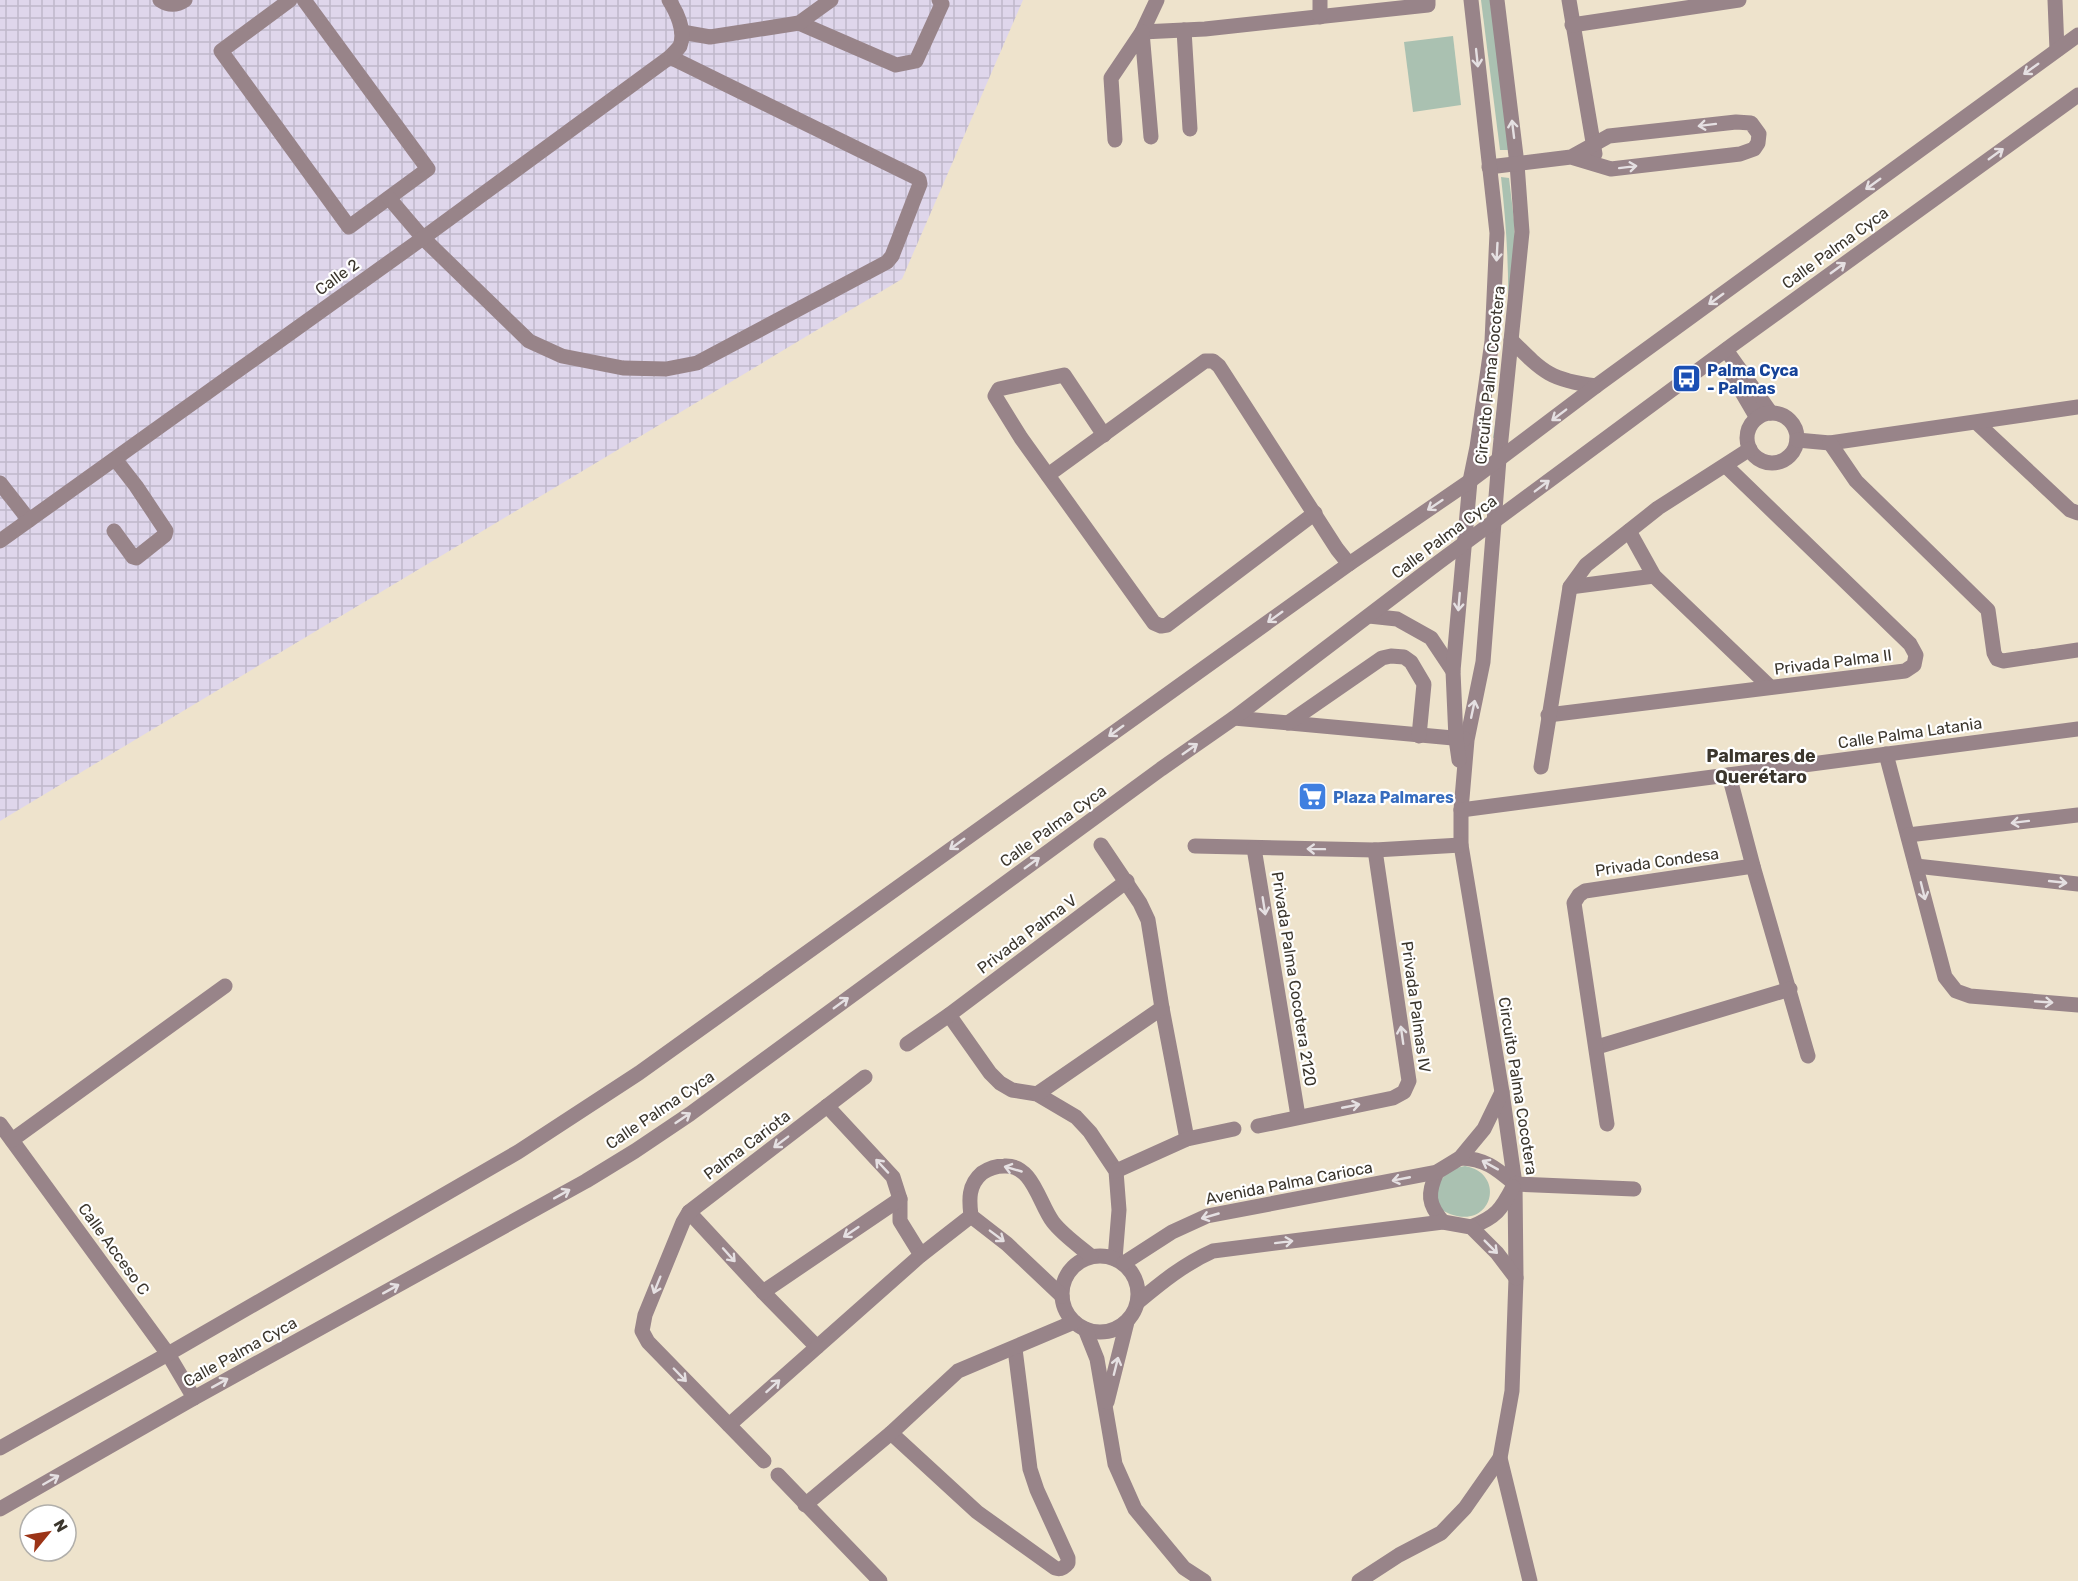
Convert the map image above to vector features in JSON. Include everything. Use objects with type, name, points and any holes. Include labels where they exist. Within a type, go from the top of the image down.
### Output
[{"type":"street","points":[[160,0],[167,5],[178,5],[185,0]]},
{"type":"street","points":[[290,0],[220,51],[349,227],[428,169],[304,0]]},
{"type":"street","points":[[669,0],[676,11],[682,32],[710,37],[799,23],[831,0]]},
{"type":"street","points":[[799,23],[896,65],[916,61],[942,4],[939,0]]},
{"type":"street","points":[[1115,140],[1111,78],[1142,32],[1157,0]]},
{"type":"street","points":[[1320,0],[1320,17]]},
{"type":"street","points":[[1142,32],[1184,30],[1428,5],[1428,0]]},
{"type":"street","name":"Circuito Palma Cocotera","points":[[1471,0],[1497,233],[1492,341],[1470,481],[1453,671],[1461,739],[1463,788],[1461,845],[1515,1184],[1516,1278],[1512,1391],[1500,1458]]},
{"type":"street","name":"Circuito Palma Cocotera","points":[[1461,739],[1483,662],[1499,459],[1522,232],[1517,164],[1497,0]]},
{"type":"street","points":[[1569,0],[1597,165]]},
{"type":"street","points":[[1572,25],[1739,0]]},
{"type":"street","points":[[2055,0],[2057,50]]},
{"type":"street","points":[[1184,30],[1190,129]]},
{"type":"street","name":"Calle 2","points":[[0,541],[423,238],[670,57],[680,46],[682,32]]},
{"type":"street","points":[[1142,32],[1151,137]]},
{"type":"street","name":"Calle Palma Cyca","points":[[0,1448],[518,1152],[600,1099],[1349,564],[1470,481],[1596,386],[2078,35]]},
{"type":"street","points":[[390,198],[423,238],[529,341],[562,356],[623,368],[666,369],[697,363],[887,262],[892,256],[920,184],[919,179],[670,57]]},
{"type":"street","name":"Calle Palma Cyca","points":[[0,1509],[194,1398],[586,1181],[700,1107],[1234,718],[1722,352],[2078,95]]},
{"type":"street","points":[[1489,167],[1571,157],[1609,136],[1736,122],[1751,123],[1759,134],[1754,150],[1611,169],[1571,157]]},
{"type":"street","points":[[1511,340],[1548,375],[1571,383],[1596,386]]},
{"type":"street","points":[[1722,352],[1764,416]]},
{"type":"street","points":[[1048,475],[1205,361],[1213,361],[1219,366],[1349,564]]},
{"type":"street","points":[[1104,435],[1064,375],[999,389],[995,396],[1048,475],[1154,623],[1161,626],[1167,625],[1315,513]]},
{"type":"street","points":[[1797,440],[1830,443],[2078,407]]},
{"type":"street","points":[[1764,416],[1785,416],[1794,426],[1797,440],[1793,452],[1784,461],[1770,464],[1758,459],[1750,449],[1747,438],[1749,427],[1764,416]]},
{"type":"street","points":[[1977,423],[2070,510],[2078,513]]},
{"type":"street","points":[[1830,443],[1856,481],[1988,610],[1994,653],[1997,659],[2003,661],[2078,650]]},
{"type":"street","points":[[1541,766],[1570,587],[1586,565],[1658,508],[1750,449]]},
{"type":"street","points":[[114,531],[136,558],[165,535],[166,531],[142,494],[115,459]]},
{"type":"street","name":"Privada Palma II","points":[[1548,715],[1905,671],[1914,665],[1916,655],[1910,644],[1726,466]]},
{"type":"street","points":[[0,483],[29,520]]},
{"type":"street","points":[[1629,531],[1654,576],[1770,687]]},
{"type":"street","points":[[1570,587],[1654,576]]},
{"type":"street","points":[[1369,616],[1397,619],[1431,638],[1453,671]]},
{"type":"street","points":[[1288,723],[1382,658],[1404,657],[1411,662],[1424,684],[1419,736]]},
{"type":"street","points":[[1234,718],[1461,739]]},
{"type":"street","name":"Calle Palma Latania","points":[[1461,810],[2078,729]]},
{"type":"street","points":[[1886,754],[1945,977],[1956,991],[1970,996],[2078,1005]]},
{"type":"street","points":[[1729,775],[1808,1056]]},
{"type":"street","points":[[1908,835],[2078,815]]},
{"type":"street","points":[[1101,845],[1127,881],[1148,920],[1186,1140]]},
{"type":"street","points":[[1195,846],[1375,849],[1461,845]]},
{"type":"street","name":"Privada Palma Cocotera 2120","points":[[1254,848],[1298,1116]]},
{"type":"street","name":"Privada Palmas IV","points":[[1258,1125],[1393,1098],[1404,1092],[1409,1081],[1375,849]]},
{"type":"street","name":"Privada Condesa","points":[[1607,1124],[1574,903],[1585,891],[1753,866]]},
{"type":"street","points":[[1917,866],[2078,884]]},
{"type":"street","name":"Privada Palma V","points":[[907,1044],[1127,881]]},
{"type":"street","points":[[12,1140],[225,986]]},
{"type":"street","points":[[1597,1047],[1790,989]]},
{"type":"street","points":[[1037,1094],[1162,1008]]},
{"type":"street","points":[[949,1015],[990,1073],[1000,1083],[1012,1090],[1037,1094],[1076,1117],[1090,1132],[1116,1171],[1119,1210],[1109,1258]]},
{"type":"street","name":"Palma Cariota","points":[[764,1461],[648,1342],[642,1331],[649,1305],[689,1212],[865,1077]]},
{"type":"street","name":"Avenida Palma Carioca","points":[[1109,1258],[1207,1216],[1437,1172],[1460,1158],[1484,1129],[1502,1092]]},
{"type":"street","points":[[827,1106],[892,1177],[900,1199],[900,1221],[921,1255]]},
{"type":"street","name":"Calle Acceso C","points":[[0,1124],[168,1354],[194,1398]]},
{"type":"street","points":[[1116,1171],[1186,1140],[1234,1130]]},
{"type":"street","points":[[1460,1158],[1476,1158],[1489,1163],[1515,1184],[1634,1189]]},
{"type":"street","points":[[805,1506],[891,1433],[958,1371],[1079,1325],[1100,1332],[1114,1330],[1127,1322],[1134,1313],[1138,1302],[1138,1288],[1133,1274],[1054,1224],[1043,1207],[1035,1186],[1022,1170],[1008,1166],[995,1167],[981,1174],[968,1196],[971,1216],[1007,1244],[1062,1296]]},
{"type":"street","points":[[1437,1172],[1430,1186],[1430,1201],[1435,1213],[1443,1222]]},
{"type":"street","points":[[1138,1302],[1171,1274],[1213,1251],[1443,1222],[1471,1227],[1487,1221],[1501,1210],[1515,1184]]},
{"type":"street","points":[[763,1292],[900,1199]]},
{"type":"street","points":[[689,1212],[817,1347]]},
{"type":"street","points":[[729,1425],[921,1255],[971,1216]]},
{"type":"street","points":[[1471,1227],[1497,1253],[1516,1278]]},
{"type":"street","points":[[1109,1258],[1076,1264],[1070,1271],[1065,1279],[1062,1296],[1065,1310],[1079,1325],[1097,1359],[1115,1464],[1135,1509],[1184,1568],[1203,1581]]},
{"type":"street","points":[[1105,1411],[1127,1322]]},
{"type":"street","points":[[891,1433],[977,1512],[1055,1568],[1065,1567],[1068,1558],[1037,1490],[1030,1469],[1015,1349]]},
{"type":"street","points":[[1359,1581],[1399,1555],[1441,1533],[1466,1508],[1500,1458]]},
{"type":"street","points":[[1500,1458],[1530,1581]]},
{"type":"street","points":[[778,1475],[805,1506],[879,1581]]},
{"type":"shaded area","points":[[0,0],[1023,0],[902,279],[0,821]]},
{"type":"green space","points":[[1481,0],[1490,0],[1510,150],[1500,150]]},
{"type":"green space","points":[[1453,36],[1461,105],[1413,112],[1404,42]]},
{"type":"green space","points":[[1501,177],[1509,178],[1514,220],[1518,305],[1502,436],[1493,438],[1508,310],[1507,244]]},
{"type":"green space","points":[[1465,1166],[1479,1171],[1487,1180],[1490,1191],[1488,1202],[1482,1211],[1471,1216],[1457,1216],[1440,1209],[1437,1190],[1440,1181],[1447,1174]]},
{"type":"place","name":"Palma Cyca - Palmas","points":[[1686,379]]},
{"type":"place","name":"Plaza Palmares","points":[[1312,797]]},
{"type":"district","name":"Palmares de Querétaro","points":[[1761,766]]}]
